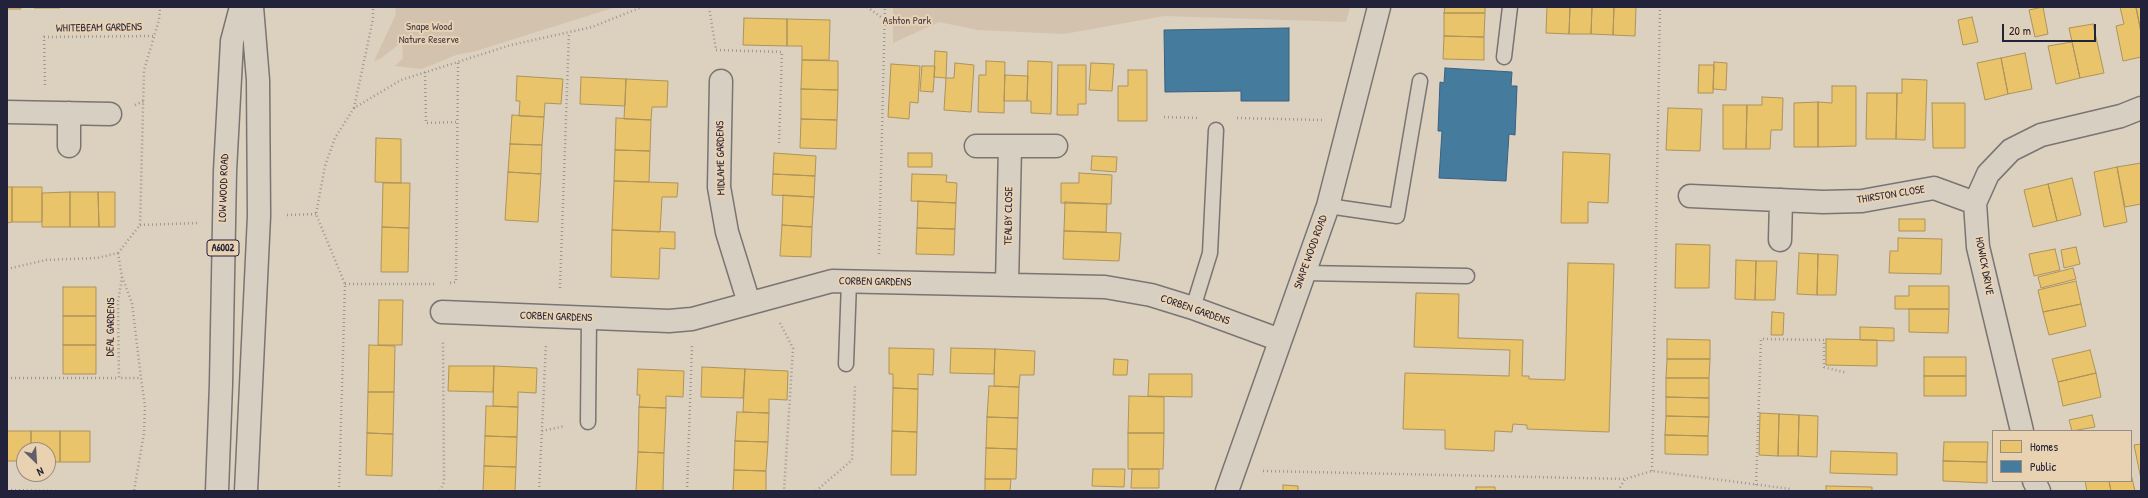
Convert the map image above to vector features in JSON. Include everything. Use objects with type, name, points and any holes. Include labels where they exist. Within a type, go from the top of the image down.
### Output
[{"type":"street","name":"LOW WOOD ROAD","points":[[217,491],[221,384],[224,171],[232,41],[241,7]]},
{"type":"street","points":[[246,491],[259,216],[258,80],[252,7]]},
{"type":"street","name":"SNAPE WOOD ROAD","points":[[1227,491],[1233,470],[1328,206],[1379,7]]},
{"type":"street","name":"MIDLAME GARDENS","points":[[721,81],[720,187],[727,232],[758,300]]},
{"type":"street","name":"HOWICK DRIVE","points":[[2022,430],[1978,248],[1975,203],[1988,174],[2011,150],[2041,135],[2121,116],[2141,108]]},
{"type":"street","points":[[7,112],[110,114]]},
{"type":"street","points":[[69,113],[70,146]]},
{"type":"street","points":[[976,146],[1056,146]]},
{"type":"street","name":"TEALBY CLOSE","points":[[1007,285],[1010,146]]},
{"type":"street","name":"THIRSTON CLOSE","points":[[1690,196],[1781,200],[1862,201],[1934,188],[1975,203]]},
{"type":"street","points":[[1780,240],[1781,200]]},
{"type":"street","name":"CORBEN GARDENS","points":[[442,312],[669,321],[692,319],[832,281],[1105,287],[1151,295],[1193,308],[1280,340]]},
{"type":"street","points":[[2034,482],[2039,491]]},
{"type":"lane","points":[[1504,57],[1510,7]]},
{"type":"lane","points":[[1328,206],[1397,216],[1420,81]]},
{"type":"lane","points":[[1193,308],[1210,253],[1216,130]]},
{"type":"lane","points":[[1304,273],[1468,276]]},
{"type":"lane","points":[[846,364],[849,282]]},
{"type":"lane","points":[[588,422],[589,318]]},
{"type":"path","name":"WHITEBEAM GARDENS","points":[[46,113],[44,37],[154,36],[159,20],[160,7]]},
{"type":"path","points":[[339,491],[345,284],[316,214],[325,166],[335,138],[354,108],[373,19],[373,7]]},
{"type":"path","points":[[354,108],[401,80],[511,45],[592,27],[642,7]]},
{"type":"path","points":[[709,7],[721,81]]},
{"type":"path","points":[[867,7],[885,20]]},
{"type":"path","points":[[879,282],[885,7]]},
{"type":"path","points":[[1652,471],[1660,7]]},
{"type":"path","points":[[539,491],[553,317],[569,33]]},
{"type":"path","points":[[7,269],[46,260],[97,258],[118,253],[140,225],[144,70],[154,36]]},
{"type":"path","points":[[716,50],[782,52],[779,144]]},
{"type":"path","points":[[345,284],[442,284],[456,282],[458,62]]},
{"type":"path","points":[[425,72],[426,123],[457,122]]},
{"type":"path","points":[[1164,117],[1202,118]]},
{"type":"path","points":[[1232,118],[1350,120]]},
{"type":"path","points":[[140,225],[202,223]]},
{"type":"path","name":"DEAL GARDENS","points":[[118,253],[122,277],[118,302],[118,378]]},
{"type":"path","points":[[122,277],[132,303],[145,406],[144,433],[134,491]]},
{"type":"path","points":[[440,491],[444,482],[442,284]]},
{"type":"path","points":[[758,300],[794,348],[784,491]]},
{"type":"path","points":[[687,491],[692,319]]},
{"type":"path","points":[[1756,485],[1761,339],[1824,340],[1824,367],[1847,373]]},
{"type":"path","points":[[816,491],[852,460],[855,376],[846,364]]},
{"type":"path","points":[[7,378],[141,378]]},
{"type":"path","points":[[1233,470],[1625,479],[1652,471],[1791,489],[1791,491]]},
{"type":"path","points":[[1618,491],[1625,479]]},
{"type":"path","points":[[7,490],[58,491]]},
{"type":"green space","name":"Snape Wood Nature Reserve","points":[[395,7],[616,7],[476,51],[456,55],[422,69],[395,66],[403,58],[402,42],[380,59],[374,61],[396,14]]},
{"type":"green space","name":"Ashton Park","points":[[893,7],[1350,7],[1346,22],[1164,16],[1064,34],[978,30],[939,22],[893,43]]},
{"type":"building: Homes","points":[[7,7],[21,7],[21,9],[7,9]]},
{"type":"building: Homes","points":[[59,7],[60,8],[34,8]]},
{"type":"building: Homes","points":[[1445,7],[1485,7],[1485,13],[1444,13]]},
{"type":"building: Homes","points":[[1547,7],[1570,7],[1569,34],[1546,33]]},
{"type":"building: Homes","points":[[1570,7],[1592,7],[1591,34],[1569,34]]},
{"type":"building: Homes","points":[[1592,7],[1614,7],[1613,35],[1591,34]]},
{"type":"building: Homes","points":[[1614,7],[1636,7],[1635,36],[1613,35]]},
{"type":"building: Homes","points":[[2043,7],[2048,34],[2035,37],[2029,10]]},
{"type":"building: Homes","points":[[2120,7],[2136,7],[2141,32],[2141,57],[2123,61],[2116,26],[2124,24]]},
{"type":"building: Homes","points":[[2141,7],[2141,32],[2136,8]]},
{"type":"building: Homes","points":[[1444,13],[1485,13],[1484,37],[1444,36]]},
{"type":"building: Homes","points":[[1972,17],[1978,42],[1963,45],[1958,20]]},
{"type":"building: Homes","points":[[744,18],[787,19],[787,46],[743,45]]},
{"type":"building: Homes","points":[[787,19],[830,20],[829,60],[802,60],[802,46],[787,46]]},
{"type":"building: Homes","points":[[2093,24],[2104,73],[2080,78],[2069,28]]},
{"type":"building: Homes","points":[[1444,36],[1484,37],[1484,60],[1443,59]]},
{"type":"building: Homes","points":[[2072,42],[2080,78],[2056,84],[2048,46]]},
{"type":"building: Homes","points":[[935,51],[947,52],[946,78],[934,77]]},
{"type":"building: Homes","points":[[2025,53],[2032,89],[2008,94],[2001,58]]},
{"type":"building: Homes","points":[[2001,58],[2008,94],[1985,100],[1977,63]]},
{"type":"building: Homes","points":[[802,60],[838,61],[838,90],[801,89]]},
{"type":"building: Homes","points":[[986,61],[1005,62],[1004,113],[978,112],[979,75],[986,75]]},
{"type":"building: Homes","points":[[1028,61],[1052,62],[1051,114],[1031,113],[1031,101],[1027,101]]},
{"type":"building: Homes","points":[[1714,62],[1727,63],[1726,90],[1713,89]]},
{"type":"building: Homes","points":[[955,63],[974,65],[971,112],[944,110],[946,78],[954,78]]},
{"type":"building: Homes","points":[[1091,63],[1114,64],[1112,91],[1089,90]]},
{"type":"building: Homes","points":[[891,64],[920,66],[918,103],[910,102],[909,119],[888,117]]},
{"type":"building: Homes","points":[[1058,65],[1086,65],[1086,104],[1078,104],[1078,115],[1057,115]]},
{"type":"building: Homes","points":[[1699,65],[1714,65],[1713,93],[1698,93]]},
{"type":"building: Homes","points":[[922,66],[935,66],[933,92],[920,91]]},
{"type":"building: Homes","points":[[1128,70],[1147,70],[1147,121],[1118,121],[1118,86],[1128,86]]},
{"type":"building: Homes","points":[[1005,75],[1028,76],[1027,101],[1004,101]]},
{"type":"building: Homes","points":[[517,76],[563,79],[561,104],[545,103],[544,117],[519,116],[520,101],[516,101]]},
{"type":"building: Homes","points":[[581,77],[626,79],[625,106],[580,104]]},
{"type":"building: Homes","points":[[626,79],[668,81],[667,107],[652,107],[651,120],[624,119]]},
{"type":"building: Homes","points":[[1902,79],[1927,80],[1925,140],[1896,139],[1897,93],[1902,93]]},
{"type":"building: Homes","points":[[1832,86],[1856,86],[1856,146],[1818,147],[1818,102],[1832,103]]},
{"type":"building: Homes","points":[[801,89],[838,90],[837,120],[801,119]]},
{"type":"building: Homes","points":[[1867,93],[1897,93],[1896,139],[1866,139]]},
{"type":"building: Homes","points":[[1762,97],[1783,98],[1782,130],[1771,130],[1770,149],[1746,149],[1747,105],[1762,105]]},
{"type":"building: Homes","points":[[1818,102],[1818,147],[1794,147],[1794,103]]},
{"type":"building: Homes","points":[[1932,103],[1965,103],[1965,148],[1933,148]]},
{"type":"building: Homes","points":[[1723,105],[1747,105],[1746,149],[1723,149]]},
{"type":"building: Homes","points":[[1668,108],[1702,109],[1700,151],[1666,150]]},
{"type":"building: Homes","points":[[512,115],[544,117],[542,145],[510,144]]},
{"type":"building: Homes","points":[[616,118],[651,120],[650,151],[615,150]]},
{"type":"building: Homes","points":[[801,119],[837,120],[836,149],[800,148]]},
{"type":"building: Homes","points":[[376,138],[401,139],[401,183],[375,182]]},
{"type":"building: Homes","points":[[510,144],[542,145],[541,174],[508,172]]},
{"type":"building: Homes","points":[[615,150],[650,151],[649,182],[614,181]]},
{"type":"building: Homes","points":[[1563,152],[1610,154],[1608,203],[1588,202],[1588,223],[1561,223]]},
{"type":"building: Homes","points":[[774,153],[816,156],[815,176],[773,174]]},
{"type":"building: Homes","points":[[908,153],[932,153],[932,167],[908,167]]},
{"type":"building: Homes","points":[[1092,156],[1117,157],[1116,172],[1091,170]]},
{"type":"building: Homes","points":[[2141,163],[2141,204],[2125,207],[2117,167]]},
{"type":"building: Homes","points":[[2117,167],[2127,222],[2104,227],[2094,172]]},
{"type":"building: Homes","points":[[508,172],[541,174],[538,222],[505,220]]},
{"type":"building: Homes","points":[[1079,173],[1112,175],[1111,204],[1061,203],[1061,183],[1079,183]]},
{"type":"building: Homes","points":[[773,174],[815,176],[814,197],[772,195]]},
{"type":"building: Homes","points":[[912,174],[947,175],[946,182],[957,183],[956,203],[911,201]]},
{"type":"building: Homes","points":[[2072,178],[2081,215],[2057,221],[2048,184]]},
{"type":"building: Homes","points":[[614,181],[678,183],[677,197],[662,197],[660,232],[612,230]]},
{"type":"building: Homes","points":[[383,183],[410,183],[409,228],[382,227]]},
{"type":"building: Homes","points":[[2048,184],[2057,221],[2033,227],[2024,190]]},
{"type":"building: Homes","points":[[7,187],[12,187],[12,222],[7,223]]},
{"type":"building: Homes","points":[[12,187],[42,187],[42,222],[12,222]]},
{"type":"building: Homes","points":[[70,192],[98,192],[99,227],[70,227]]},
{"type":"building: Homes","points":[[70,192],[70,227],[42,227],[42,193]]},
{"type":"building: Homes","points":[[98,192],[115,192],[115,227],[99,227]]},
{"type":"building: Homes","points":[[783,195],[814,197],[812,227],[782,225]]},
{"type":"building: Homes","points":[[918,201],[956,203],[955,229],[917,228]]},
{"type":"building: Homes","points":[[1065,202],[1107,204],[1106,232],[1064,231]]},
{"type":"building: Homes","points":[[1899,219],[1925,219],[1925,231],[1899,231]]},
{"type":"building: Homes","points":[[782,225],[812,227],[811,257],[780,256]]},
{"type":"building: Homes","points":[[382,227],[409,228],[408,272],[381,272]]},
{"type":"building: Homes","points":[[917,228],[955,229],[954,255],[916,254]]},
{"type":"building: Homes","points":[[612,230],[675,232],[675,249],[660,248],[659,279],[611,277]]},
{"type":"building: Homes","points":[[1064,231],[1121,233],[1119,261],[1063,259]]},
{"type":"building: Homes","points":[[1898,238],[1942,239],[1941,274],[1889,273],[1890,251],[1898,251]]},
{"type":"building: Homes","points":[[1676,244],[1710,245],[1709,288],[1675,288]]},
{"type":"building: Homes","points":[[2076,247],[2080,264],[2064,268],[2061,250]]},
{"type":"building: Homes","points":[[2055,249],[2060,270],[2034,276],[2029,254]]},
{"type":"building: Homes","points":[[1799,253],[1818,254],[1817,295],[1797,294]]},
{"type":"building: Homes","points":[[1818,254],[1838,255],[1836,295],[1817,295]]},
{"type":"building: Homes","points":[[1736,260],[1756,261],[1755,300],[1735,299]]},
{"type":"building: Homes","points":[[1756,261],[1777,261],[1775,300],[1755,300]]},
{"type":"building: Homes","points":[[1568,263],[1614,264],[1609,432],[1527,429],[1527,425],[1513,424],[1512,432],[1495,431],[1494,451],[1445,449],[1445,430],[1403,429],[1405,373],[1509,376],[1510,350],[1414,347],[1416,293],[1459,294],[1458,338],[1523,340],[1522,376],[1529,376],[1529,379],[1565,380]]},
{"type":"building: Homes","points":[[2073,268],[2076,279],[2041,288],[2038,277]]},
{"type":"building: Homes","points":[[2076,281],[2081,304],[2043,312],[2038,290]]},
{"type":"building: Homes","points":[[1909,286],[1949,286],[1949,309],[1895,309],[1895,296],[1909,296]]},
{"type":"building: Homes","points":[[63,287],[96,287],[96,316],[63,316]]},
{"type":"building: Homes","points":[[379,300],[403,300],[402,345],[378,345]]},
{"type":"building: Homes","points":[[2081,304],[2086,326],[2049,335],[2043,312]]},
{"type":"building: Homes","points":[[1909,309],[1949,309],[1948,333],[1909,332]]},
{"type":"building: Homes","points":[[1772,312],[1784,313],[1783,335],[1771,335]]},
{"type":"building: Homes","points":[[63,316],[96,316],[96,345],[63,345]]},
{"type":"building: Homes","points":[[1860,327],[1894,328],[1894,341],[1860,340]]},
{"type":"building: Homes","points":[[1667,339],[1710,340],[1710,359],[1667,359]]},
{"type":"building: Homes","points":[[1826,339],[1877,340],[1877,366],[1826,365]]},
{"type":"building: Homes","points":[[63,345],[96,345],[96,374],[63,374]]},
{"type":"building: Homes","points":[[369,345],[395,346],[394,392],[368,392]]},
{"type":"building: Homes","points":[[889,348],[934,349],[933,375],[918,374],[918,389],[893,388],[893,374],[889,374]]},
{"type":"building: Homes","points":[[951,348],[995,349],[994,374],[950,373]]},
{"type":"building: Homes","points":[[995,349],[1035,351],[1034,375],[1020,375],[1019,387],[994,386]]},
{"type":"building: Homes","points":[[2090,350],[2096,373],[2058,382],[2052,359]]},
{"type":"building: Homes","points":[[1924,357],[1966,357],[1966,376],[1924,376]]},
{"type":"building: Homes","points":[[1114,359],[1128,360],[1127,375],[1113,375]]},
{"type":"building: Homes","points":[[1667,359],[1710,359],[1709,378],[1666,378]]},
{"type":"building: Homes","points":[[449,366],[494,366],[493,392],[448,391]]},
{"type":"building: Homes","points":[[494,366],[537,368],[536,393],[518,392],[518,407],[493,406]]},
{"type":"building: Homes","points":[[702,367],[745,369],[743,398],[701,397]]},
{"type":"building: Homes","points":[[638,369],[684,371],[683,397],[666,396],[666,408],[639,407],[640,395],[637,395]]},
{"type":"building: Homes","points":[[745,369],[788,371],[787,400],[769,399],[769,413],[743,412]]},
{"type":"building: Homes","points":[[2096,373],[2101,397],[2063,406],[2058,382]]},
{"type":"building: Homes","points":[[1149,374],[1192,374],[1192,397],[1148,396]]},
{"type":"building: Homes","points":[[1924,376],[1966,376],[1966,396],[1924,396]]},
{"type":"building: Homes","points":[[1666,378],[1709,378],[1709,398],[1666,397]]},
{"type":"building: Homes","points":[[989,386],[1019,387],[1018,418],[987,417]]},
{"type":"building: Homes","points":[[893,388],[918,389],[917,432],[892,431]]},
{"type":"building: Homes","points":[[368,392],[394,392],[393,434],[367,433]]},
{"type":"building: Homes","points":[[1129,396],[1164,397],[1164,433],[1128,433]]},
{"type":"building: Homes","points":[[1666,397],[1709,398],[1709,417],[1666,416]]},
{"type":"building: Homes","points":[[486,406],[518,407],[517,437],[485,436]]},
{"type":"building: Homes","points":[[639,407],[666,408],[664,453],[638,452]]},
{"type":"building: Homes","points":[[737,412],[769,413],[768,442],[735,441]]},
{"type":"building: Homes","points":[[1760,413],[1779,414],[1778,456],[1759,455]]},
{"type":"building: Homes","points":[[1779,414],[1799,415],[1798,456],[1778,456]]},
{"type":"building: Homes","points":[[1799,415],[1818,416],[1817,457],[1798,456]]},
{"type":"building: Homes","points":[[2092,415],[2095,427],[2072,430],[2069,420]]},
{"type":"building: Homes","points":[[1666,416],[1709,417],[1708,436],[1665,435]]},
{"type":"building: Homes","points":[[987,417],[1018,418],[1017,449],[986,448]]},
{"type":"building: Homes","points":[[7,431],[31,431],[31,442],[16,442],[16,461],[7,461]]},
{"type":"building: Homes","points":[[31,431],[60,431],[60,462],[56,462],[56,442],[31,442]]},
{"type":"building: Homes","points":[[60,431],[90,431],[90,462],[60,462]]},
{"type":"building: Homes","points":[[892,431],[917,432],[916,475],[891,475]]},
{"type":"building: Homes","points":[[367,433],[393,434],[392,476],[366,475]]},
{"type":"building: Homes","points":[[1128,433],[1164,433],[1163,469],[1128,469]]},
{"type":"building: Homes","points":[[1665,435],[1708,436],[1708,455],[1665,454]]},
{"type":"building: Homes","points":[[485,436],[517,437],[516,467],[484,466]]},
{"type":"building: Homes","points":[[735,441],[768,442],[766,471],[734,470]]},
{"type":"building: Homes","points":[[1944,442],[1988,442],[1987,462],[1943,461]]},
{"type":"building: Homes","points":[[2141,444],[2141,479],[2134,445]]},
{"type":"building: Homes","points":[[986,448],[1017,449],[1016,479],[985,479]]},
{"type":"building: Homes","points":[[1831,451],[1897,453],[1897,475],[1830,473]]},
{"type":"building: Homes","points":[[638,452],[664,453],[663,491],[636,491]]},
{"type":"building: Homes","points":[[1943,461],[1987,462],[1987,483],[1943,481]]},
{"type":"building: Homes","points":[[484,466],[516,467],[515,491],[483,491]]},
{"type":"building: Homes","points":[[1093,469],[1125,469],[1124,487],[1092,486]]},
{"type":"building: Homes","points":[[1132,469],[1159,469],[1159,488],[1131,488]]},
{"type":"building: Homes","points":[[734,470],[766,471],[766,491],[733,491]]},
{"type":"building: Homes","points":[[2132,478],[2135,491],[2111,491],[2109,482],[2132,482]]},
{"type":"building: Homes","points":[[985,479],[1011,479],[1010,491],[985,491]]},
{"type":"building: Homes","points":[[2085,482],[2109,482],[2111,491],[2087,491]]},
{"type":"building: Homes","points":[[1283,485],[1298,486],[1298,491],[1283,491]]},
{"type":"building: Homes","points":[[1826,486],[1872,487],[1872,491],[1826,491]]},
{"type":"building: Homes","points":[[1476,487],[1495,487],[1495,491],[1476,491]]},
{"type":"building: Public","points":[[1289,28],[1289,101],[1241,101],[1241,91],[1165,92],[1164,30]]},
{"type":"building: Public","points":[[1445,68],[1512,72],[1511,86],[1517,86],[1515,135],[1509,134],[1506,181],[1439,178],[1442,131],[1438,131],[1440,82],[1444,83]]}]
